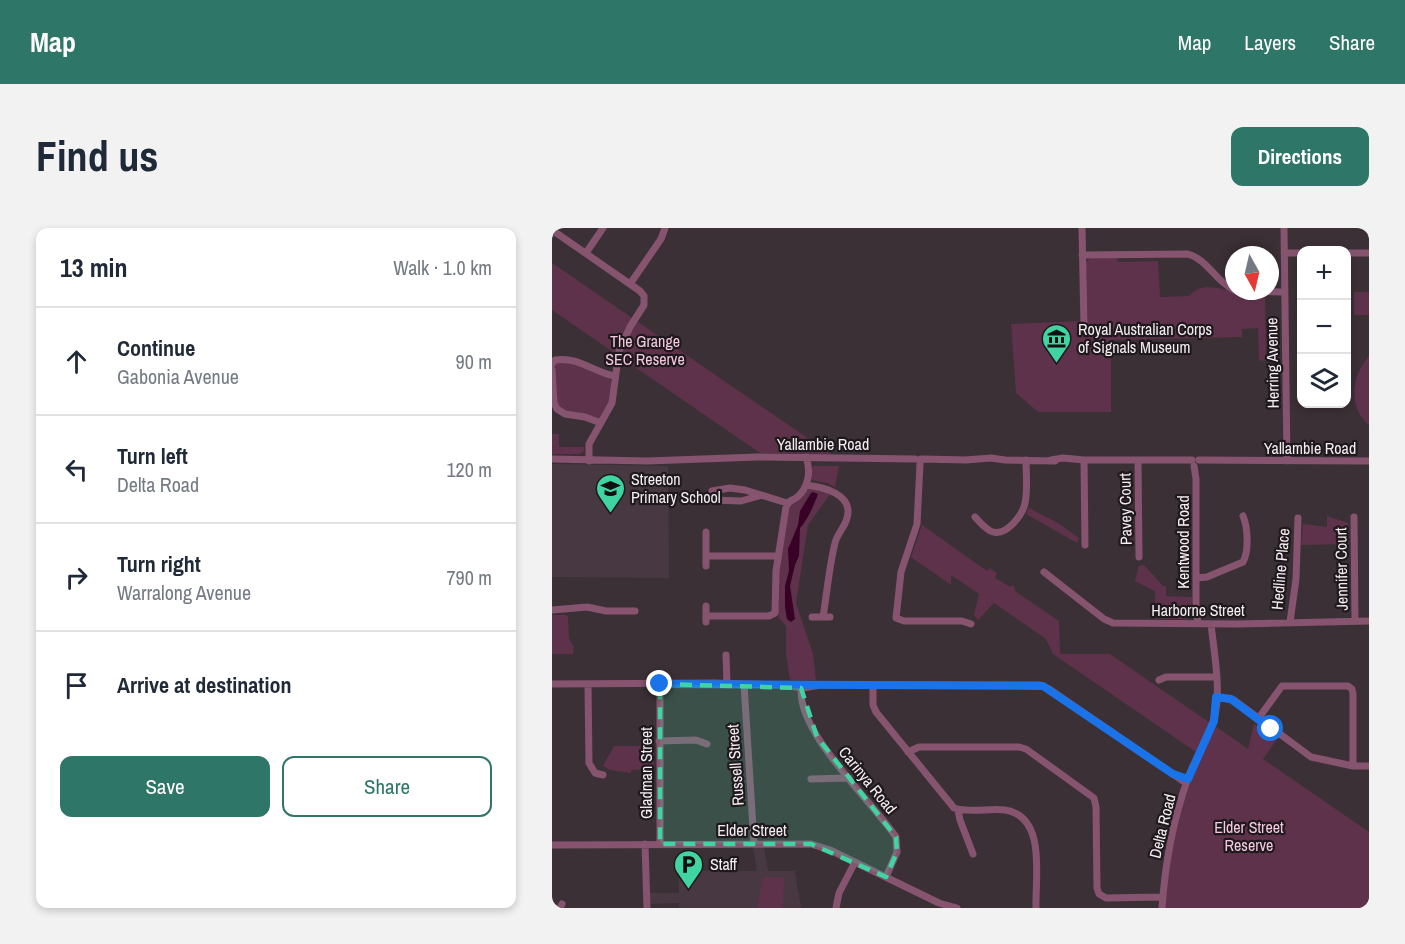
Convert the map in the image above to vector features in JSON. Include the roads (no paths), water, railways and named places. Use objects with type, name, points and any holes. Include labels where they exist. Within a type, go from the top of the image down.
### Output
[{"type":"street","points":[[586,253],[603,228]]},
{"type":"street","points":[[630,284],[661,239],[665,228]]},
{"type":"street","points":[[1082,228],[1084,327]]},
{"type":"street","name":"Herring Avenue","points":[[1284,228],[1287,461]]},
{"type":"street","points":[[552,230],[630,284],[642,294],[645,302],[622,344],[614,376],[612,403],[594,436],[590,458]]},
{"type":"street","points":[[1284,253],[1297,253]]},
{"type":"street","points":[[1351,253],[1369,253]]},
{"type":"street","points":[[1082,255],[1188,254],[1203,260],[1225,283]]},
{"type":"street","points":[[1279,292],[1285,292]]},
{"type":"street","points":[[552,364],[555,360],[570,359],[596,371],[614,376]]},
{"type":"street","points":[[552,370],[554,400],[558,409],[565,414],[585,417],[601,423]]},
{"type":"street","name":"Yallambie Road","points":[[552,459],[757,457],[918,462],[981,458],[1051,460],[1063,458],[1196,463],[1369,461]]},
{"type":"street","points":[[706,606],[706,619],[774,614],[778,556],[788,503],[799,495],[806,485],[809,477],[806,460]]},
{"type":"street","points":[[975,517],[992,532],[1001,532],[1014,522],[1025,504],[1026,460]]},
{"type":"street","points":[[1084,460],[1085,545]]},
{"type":"street","name":"Pavey Court","points":[[1138,461],[1139,557]]},
{"type":"street","points":[[918,462],[917,524],[901,572],[894,621],[962,621],[970,624]]},
{"type":"street","name":"Kentwood Road","points":[[1196,463],[1196,623]]},
{"type":"street","points":[[806,485],[829,489],[844,501],[848,509],[846,522],[835,540],[827,617],[812,617]]},
{"type":"street","points":[[759,496],[737,489],[712,492],[712,501],[741,501],[768,496],[788,503]]},
{"type":"street","points":[[1196,578],[1208,577],[1239,565],[1244,560],[1246,529],[1242,516]]},
{"type":"street","name":"Jennifer Court","points":[[1353,517],[1354,621]]},
{"type":"street","name":"Hedline Place","points":[[1290,621],[1296,579],[1298,518]]},
{"type":"street","points":[[705,532],[706,566]]},
{"type":"street","points":[[706,556],[778,556]]},
{"type":"street","name":"Harborne Street","points":[[1044,572],[1110,622],[1214,624],[1369,621]]},
{"type":"street","points":[[552,610],[587,607],[606,611],[635,611]]},
{"type":"street","name":"Delta Road","points":[[1161,908],[1173,830],[1187,781],[1214,721],[1216,677],[1214,624]]},
{"type":"street","points":[[726,656],[727,684]]},
{"type":"street","points":[[1159,680],[1167,677],[1216,677]]},
{"type":"street","points":[[552,684],[744,684],[802,687],[821,685],[1043,686],[1173,774],[1187,781]]},
{"type":"street","points":[[588,684],[589,764],[595,773],[603,776]]},
{"type":"street","name":"Gladman Street","points":[[659,684],[660,844]]},
{"type":"street","name":"Russell Street","points":[[744,684],[754,844]]},
{"type":"street","points":[[873,685],[873,702],[876,712],[958,810],[973,854]]},
{"type":"street","points":[[1258,719],[1282,686],[1348,686],[1353,691],[1353,766]]},
{"type":"street","name":"Carinya Road","points":[[802,687],[807,718],[816,737],[896,837],[897,852],[886,877]]},
{"type":"street","points":[[1216,697],[1231,699],[1311,757],[1353,766],[1369,766]]},
{"type":"street","points":[[659,741],[696,740],[706,744]]},
{"type":"street","points":[[908,752],[919,747],[1019,747],[1026,749],[1094,798],[1099,894],[1106,897],[1162,897]]},
{"type":"street","points":[[811,779],[849,778]]},
{"type":"street","points":[[958,810],[1009,811],[1019,815],[1027,822],[1035,842],[1035,908]]},
{"type":"street","points":[[645,844],[647,908]]},
{"type":"street","name":"Elder Street","points":[[552,845],[816,845],[939,903],[955,908]]},
{"type":"street","points":[[836,908],[839,893],[855,862]]},
{"type":"street","name":"Elder Street","points":[[939,903],[946,908]]},
{"type":"place","name":"Royal Australian Corps of Signals Museum","points":[[1057,364]]},
{"type":"place","name":"Streeton Primary School","points":[[610,514]]},
{"type":"place","name":"Staff","points":[[689,890]]},
{"type":"park label","name":"The Grange SEC Reserve","points":[[645,350]]},
{"type":"park label","name":"Elder Street Reserve","points":[[1249,836]]}]
